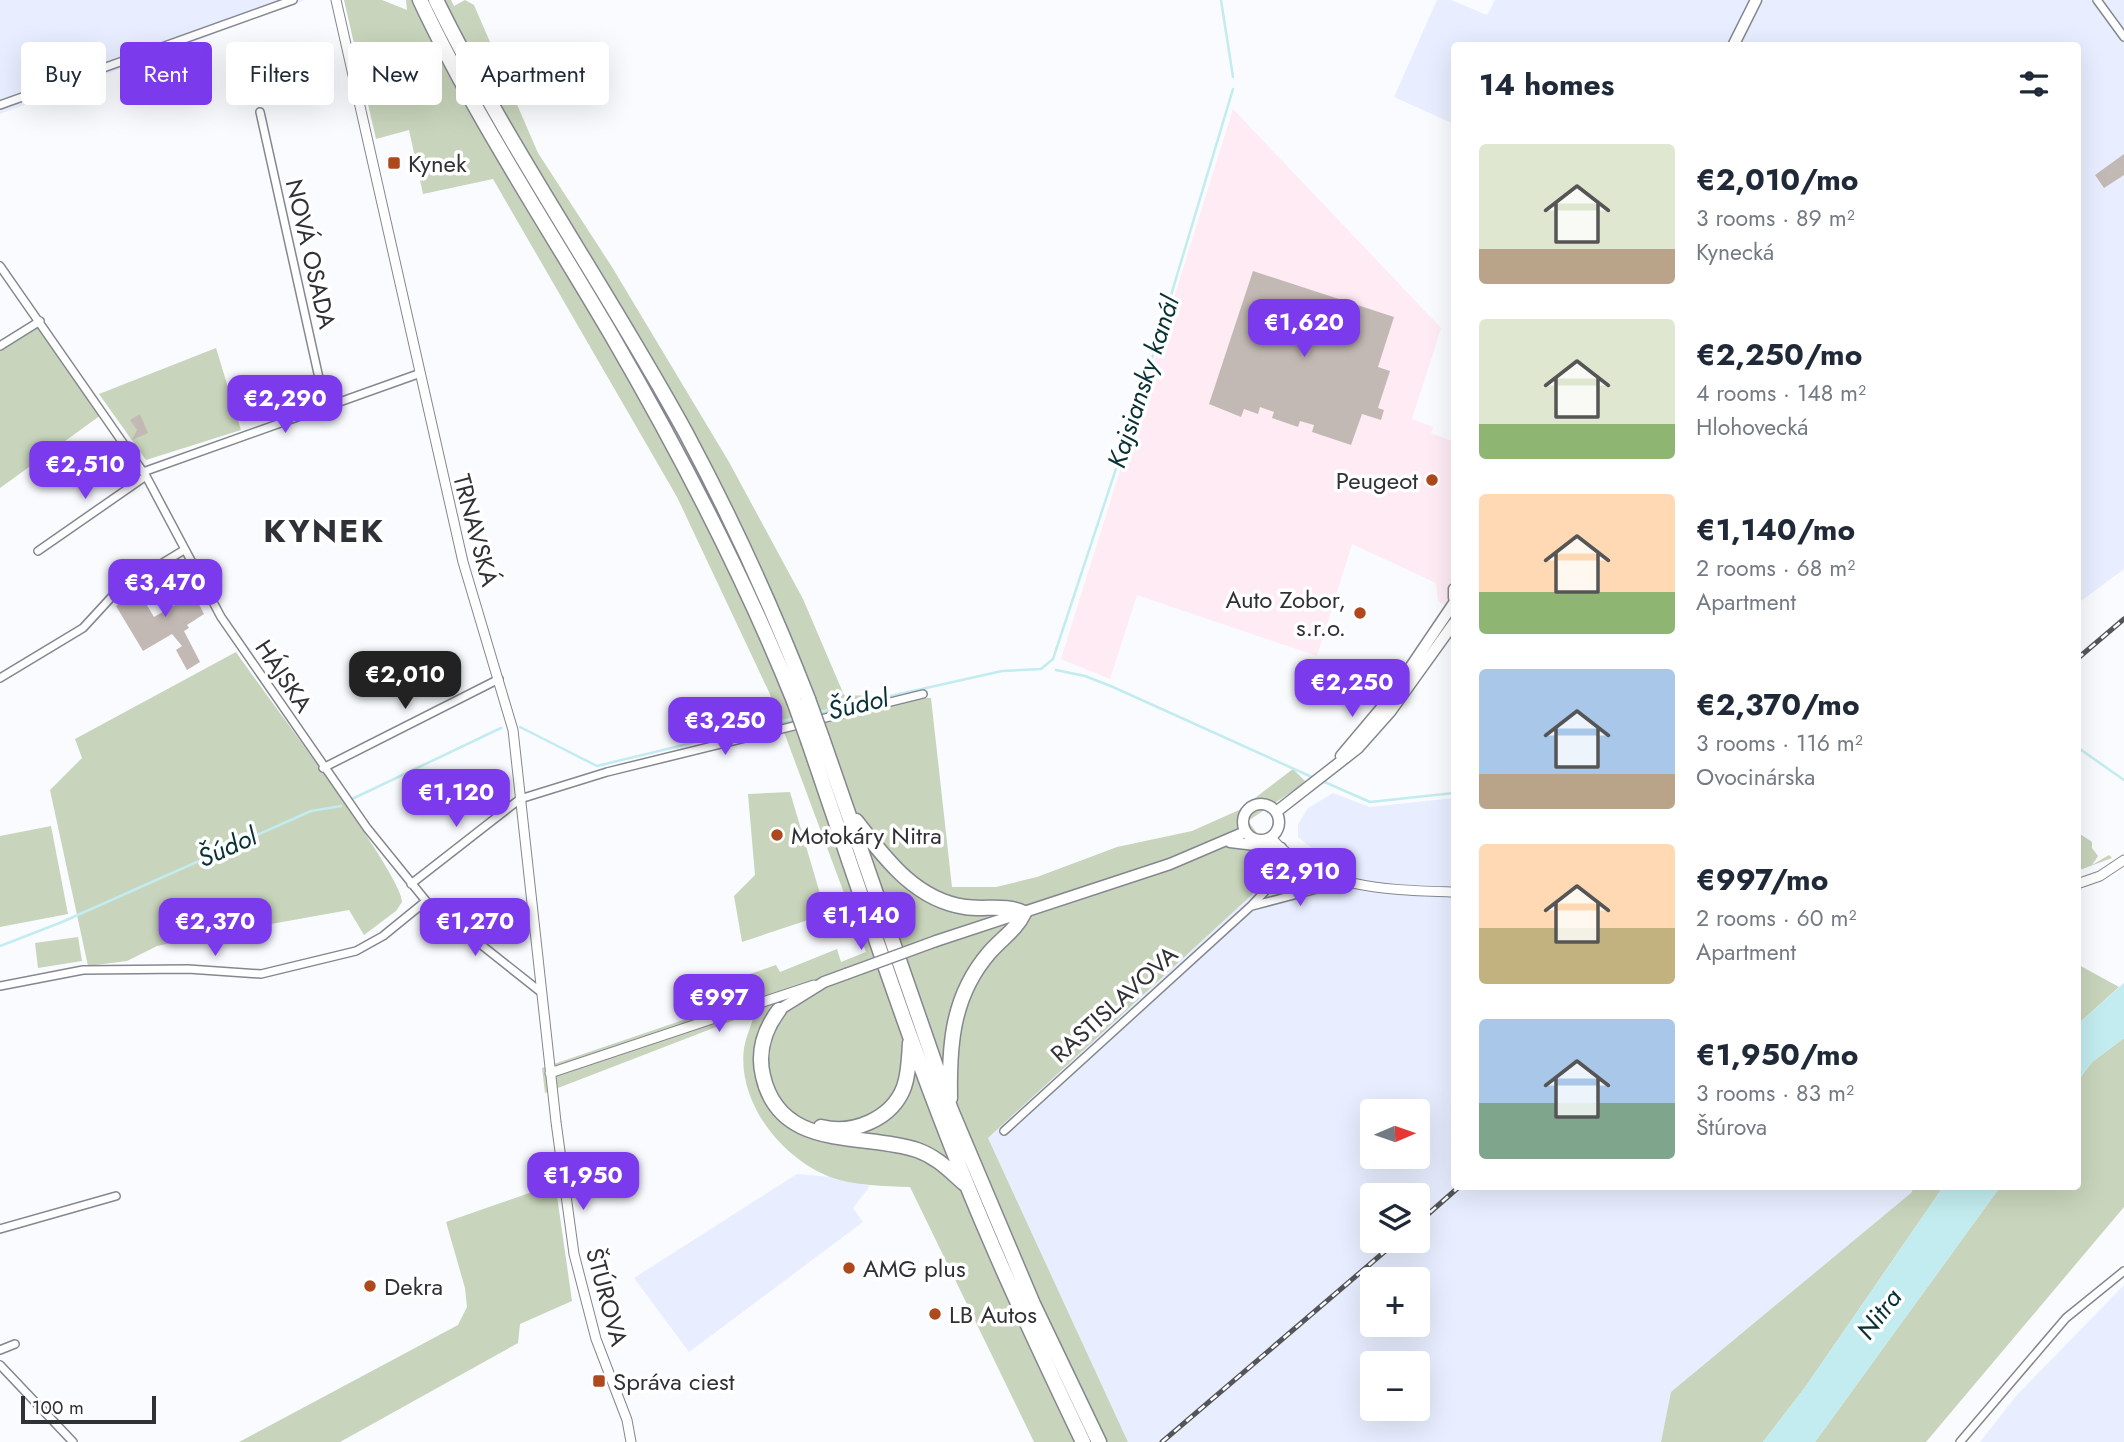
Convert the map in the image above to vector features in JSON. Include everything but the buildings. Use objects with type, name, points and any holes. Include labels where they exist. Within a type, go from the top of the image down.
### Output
[{"type":"highway","points":[[421,0],[501,152],[611,335],[701,494],[801,700]]},
{"type":"highway","points":[[436,0],[497,116],[686,434],[775,615],[911,1038],[969,1188],[1020,1309],[1083,1442]]},
{"type":"highway","points":[[816,740],[850,813],[951,1110],[1033,1304],[1099,1442]]},
{"type":"highway","points":[[850,813],[895,869],[923,892],[950,905],[977,909],[1012,907],[1024,913],[1018,926],[1001,940],[977,969],[959,1004],[951,1036],[951,1110]]},
{"type":"highway","points":[[779,1010],[766,1053],[773,1088],[799,1117],[829,1129],[858,1126],[889,1109],[903,1088],[911,1038]]},
{"type":"highway","points":[[779,1010],[769,1024],[760,1054],[768,1092],[783,1111],[801,1126],[826,1136],[918,1150],[939,1161],[969,1188]]},
{"type":"main road","points":[[1735,42],[1756,0]]},
{"type":"main road","points":[[1326,775],[1389,699],[1451,607]]},
{"type":"main road","points":[[1276,812],[1314,786],[1358,748],[1414,680],[1451,627]]},
{"type":"main road","points":[[1265,804],[1276,812],[1279,825],[1271,838],[1258,841],[1245,832],[1243,820],[1250,808],[1265,804]]},
{"type":"main road","points":[[779,1010],[824,982],[936,941],[1170,864],[1245,832]]},
{"type":"main road","points":[[1227,841],[1281,848]]},
{"type":"street","points":[[0,105],[293,0]]},
{"type":"street","name":"TRNAVSKÁ","points":[[336,0],[418,374],[463,562],[513,730],[550,1073]]},
{"type":"street","points":[[2097,0],[2124,37]]},
{"type":"street","name":"NOVÁ OSADA","points":[[260,112],[325,405]]},
{"type":"street","name":"HÁJSKA","points":[[0,266],[144,474],[221,617],[323,768],[426,901],[542,993]]},
{"type":"street","points":[[0,346],[40,321]]},
{"type":"street","points":[[38,551],[144,474],[325,405],[418,374]]},
{"type":"street","points":[[0,678],[83,628],[118,590],[184,550]]},
{"type":"street","points":[[323,768],[499,679]]},
{"type":"street","points":[[411,884],[520,799],[607,772],[923,694]]},
{"type":"street","points":[[1271,838],[1296,859],[1343,882],[1397,890],[1451,892]]},
{"type":"street","name":"RASTISLAVOVA","points":[[1003,1131],[1251,906],[1296,859]]},
{"type":"street","points":[[2081,883],[2100,876],[2124,860]]},
{"type":"street","name":"RASTISLAVOVA","points":[[1251,906],[1343,882]]},
{"type":"street","points":[[0,986],[83,970],[188,969],[261,974],[356,951],[390,930],[426,901]]},
{"type":"street","points":[[550,1073],[824,982]]},
{"type":"street","points":[[766,1001],[779,1010]]},
{"type":"street","name":"ŠTÚROVA","points":[[550,1073],[577,1266],[596,1339],[627,1420],[631,1442]]},
{"type":"street","points":[[0,1229],[116,1196]]},
{"type":"street","points":[[1960,1442],[2066,1318],[2124,1271]]},
{"type":"street","points":[[0,1350],[15,1344]]},
{"type":"street","points":[[0,1365],[73,1442]]},
{"type":"shaded area","points":[[0,0],[305,0],[193,42],[120,42],[120,69],[106,74],[106,42],[21,42],[21,105],[24,105],[0,114]]},
{"type":"shaded area","points":[[1437,0],[1451,0],[1487,15],[1495,0],[2124,0],[2124,569],[2081,601],[2081,42],[1451,42],[1451,123],[1394,97]]},
{"type":"shaded area","points":[[1233,109],[1441,328],[1412,419],[1433,427],[1431,433],[1451,441],[1451,609],[1438,601],[1436,583],[1352,544],[1317,656],[1137,595],[1110,679],[1061,659]]},
{"type":"shaded area","points":[[1333,793],[1370,807],[1451,798],[1451,1190],[1912,1190],[1911,1193],[1672,1392],[1661,1442],[1128,1442],[988,1138],[1282,867],[1320,855],[1298,837],[1298,824],[1308,808]]},
{"type":"shaded area","points":[[797,1174],[830,1177],[870,1186],[853,1208],[863,1222],[689,1352],[634,1278]]},
{"type":"shaded area","points":[[2124,1285],[2124,1442],[1980,1442],[2016,1396]]},
{"type":"green space","points":[[344,0],[382,0],[407,10],[406,0],[451,0],[454,6],[465,0],[474,5],[490,42],[456,42],[456,105],[517,105],[538,153],[612,267],[729,462],[803,599],[844,695],[931,698],[952,887],[996,887],[1037,877],[1117,847],[1192,831],[1239,810],[1293,769],[1306,782],[1248,821],[1282,867],[988,1138],[1128,1442],[1034,1442],[910,1187],[860,1184],[830,1177],[795,1156],[766,1126],[755,1108],[744,1068],[744,1048],[755,1012],[545,1093],[542,1068],[751,997],[747,975],[776,965],[780,972],[837,949],[841,962],[866,952],[769,692],[677,497],[493,179],[423,194],[409,130],[376,139],[368,105],[442,105],[442,42],[354,42]]},
{"type":"green space","points":[[40,326],[101,415],[0,488],[0,351]]},
{"type":"green space","points":[[216,348],[241,430],[146,460],[99,394]]},
{"type":"green space","points":[[236,652],[357,821],[396,885],[402,902],[396,911],[364,935],[349,910],[157,946],[127,961],[88,966],[50,790],[82,758],[75,739]]},
{"type":"green space","name":"Motokáry Nitra","points":[[790,792],[826,914],[742,942],[734,896],[755,875],[748,794]]},
{"type":"green space","points":[[51,826],[68,914],[0,927],[0,836]]},
{"type":"green space","points":[[2081,835],[2092,842],[2092,848],[2098,856],[2092,865],[2109,855],[2112,858],[2081,870]]},
{"type":"green space","points":[[78,937],[82,961],[38,968],[35,943]]},
{"type":"green space","points":[[2081,966],[2119,987],[2081,1021]]},
{"type":"green space","points":[[2124,1038],[2124,1207],[1926,1442],[1815,1442],[1998,1190],[2081,1190],[2081,1077],[2092,1062]]},
{"type":"green space","points":[[550,1190],[557,1196],[572,1301],[520,1324],[518,1343],[340,1442],[239,1442],[458,1325],[467,1307],[465,1288],[446,1222],[535,1191]]},
{"type":"green space","points":[[1912,1190],[1941,1190],[1806,1386],[1763,1442],[1661,1442],[1671,1392]]},
{"type":"water","points":[[2124,983],[2124,1038],[2092,1062],[2081,1077],[2081,1021]]},
{"type":"water","name":"Nitra","points":[[1941,1190],[1998,1190],[1815,1442],[1763,1442],[1806,1386]]},
{"type":"waterway","name":"Kajsiansky kanál","points":[[1221,0],[1233,77]]},
{"type":"waterway","name":"Kajsiansky kanál","points":[[819,712],[1002,671],[1041,669],[1053,659],[1147,375],[1233,89]]},
{"type":"waterway","name":"Šúdol","points":[[1056,670],[1085,676],[1113,687],[1314,778]]},
{"type":"waterway","name":"Šúdol","points":[[520,727],[597,766],[795,718]]},
{"type":"waterway","name":"Šúdol","points":[[352,799],[501,728]]},
{"type":"waterway","name":"Šúdol","points":[[2081,750],[2124,780]]},
{"type":"waterway","name":"Šúdol","points":[[1320,780],[1370,802],[1451,793]]},
{"type":"waterway","name":"Šúdol","points":[[0,946],[62,922],[311,811],[341,806]]},
{"type":"railway","points":[[2081,656],[2124,619]]},
{"type":"railway","points":[[1430,1212],[1455,1190]]},
{"type":"railway","points":[[1162,1442],[1383,1253]]},
{"type":"place","name":"Kynek","points":[[394,163]]},
{"type":"place","name":"Peugeot","points":[[1432,480]]},
{"type":"place","name":"Auto Zobor, s.r.o.","points":[[1360,613]]},
{"type":"place","name":"Motokáry Nitra","points":[[777,835]]},
{"type":"place","name":"AMG plus","points":[[849,1268]]},
{"type":"place","name":"Dekra","points":[[370,1286]]},
{"type":"place","name":"LB Autos","points":[[935,1314]]},
{"type":"place","name":"Správa ciest","points":[[599,1381]]},
{"type":"district","name":"KYNEK","points":[[324,531]]}]
